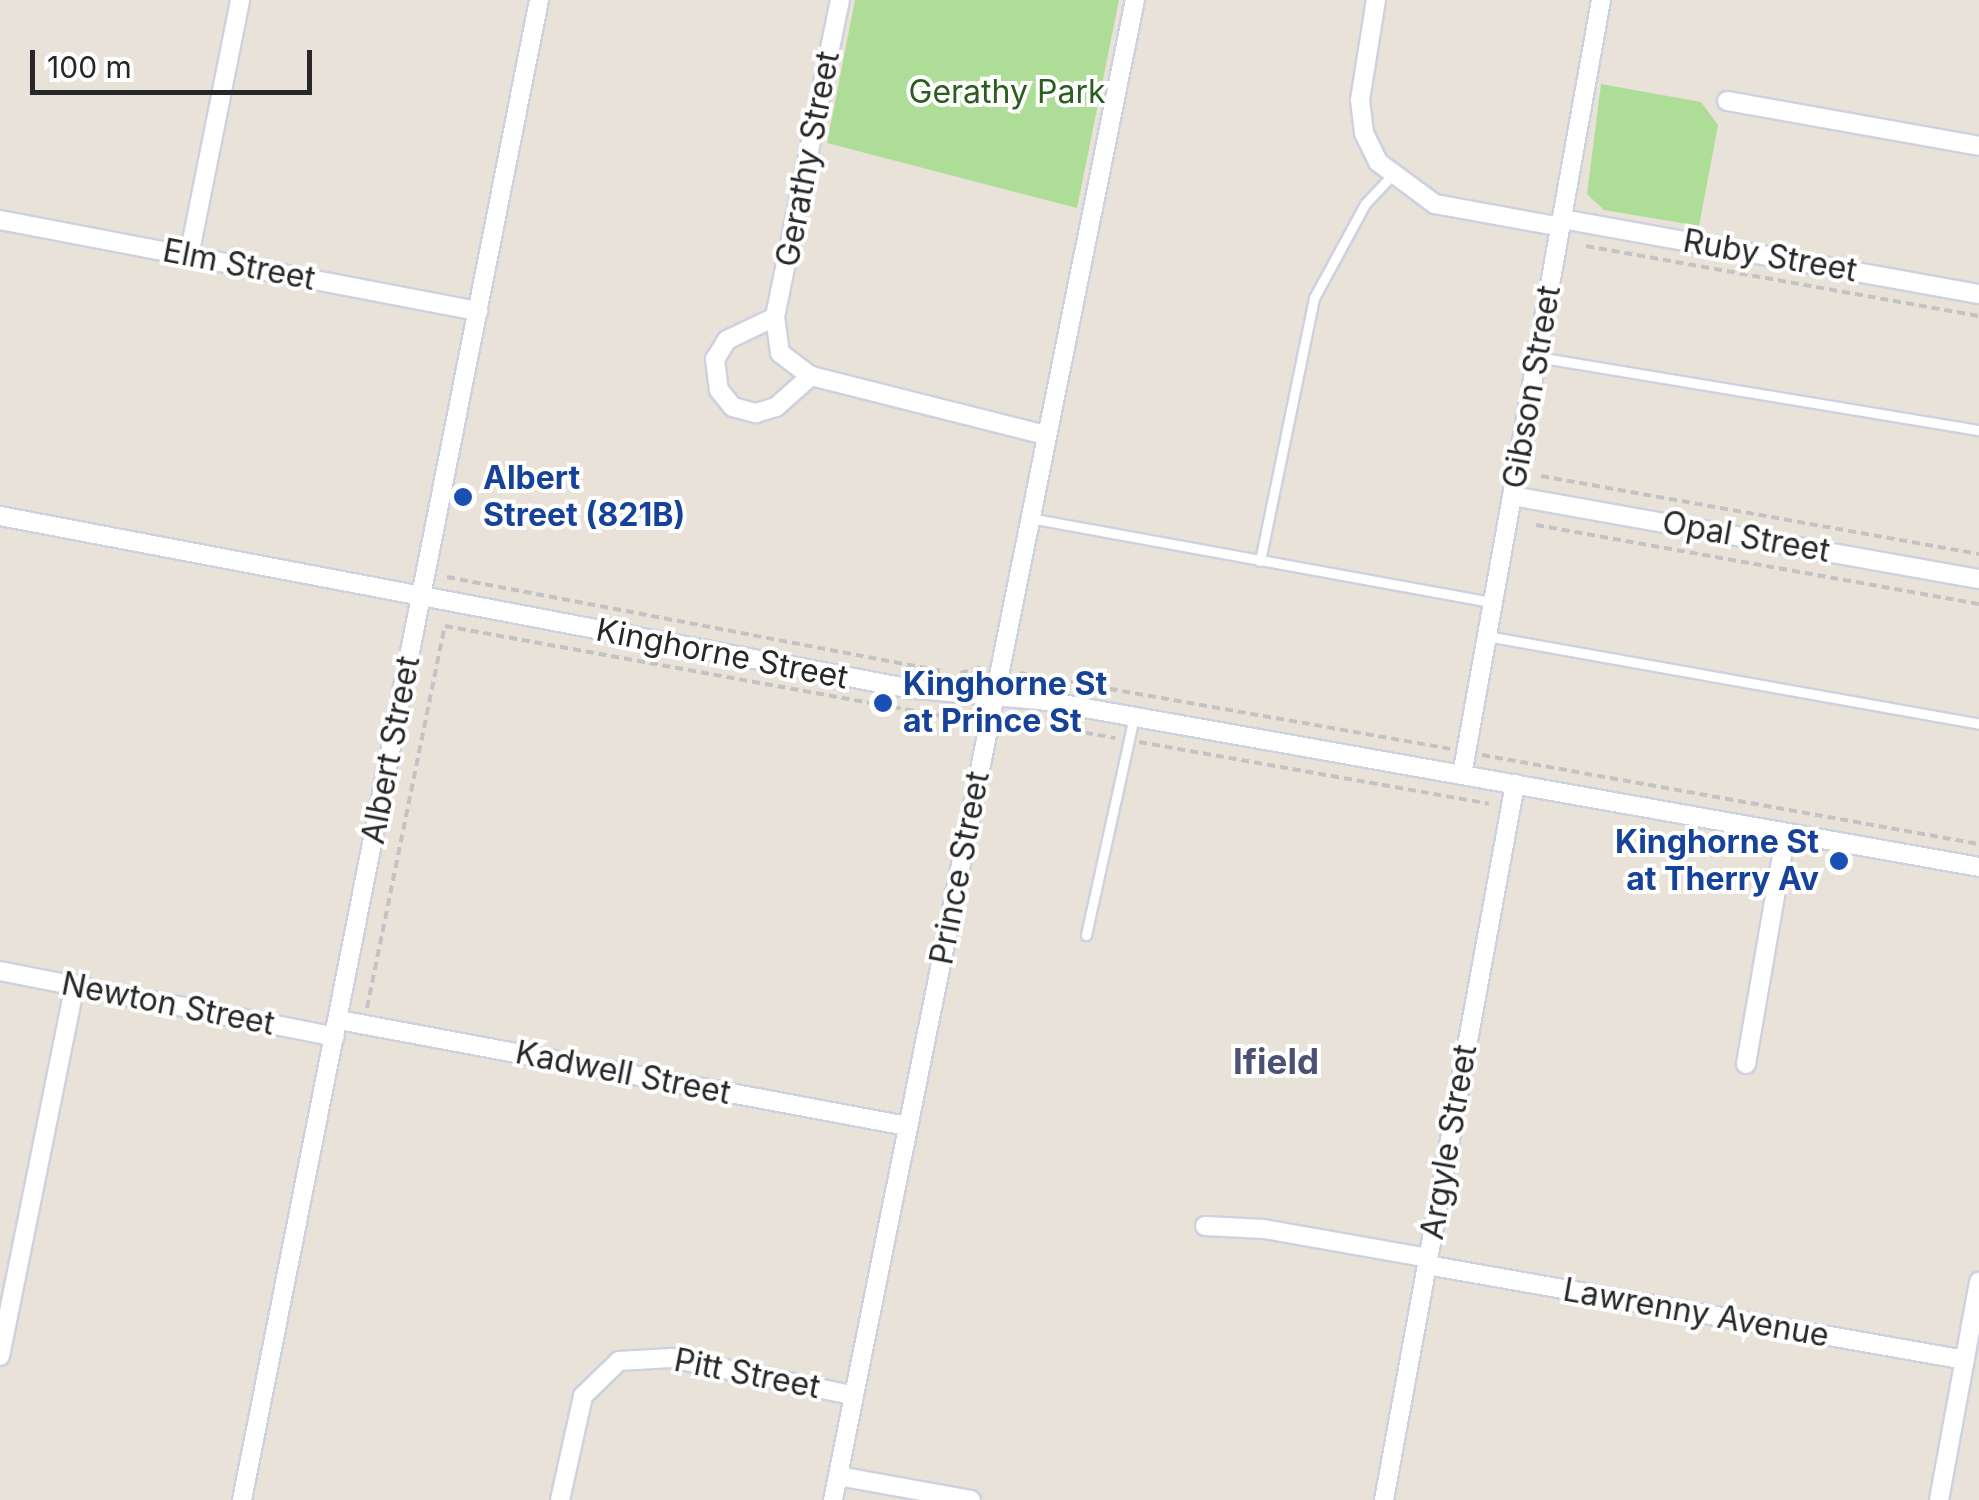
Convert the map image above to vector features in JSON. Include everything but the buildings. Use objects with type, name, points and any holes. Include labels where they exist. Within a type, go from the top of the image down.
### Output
[{"type":"street","points":[[189,256],[240,0]]},
{"type":"street","name":"Albert Street","points":[[242,1500],[539,0]]},
{"type":"street","name":"Gerathy Street","points":[[774,317],[840,0]]},
{"type":"street","name":"Prince Street","points":[[833,1500],[1135,0]]},
{"type":"street","points":[[1376,0],[1360,116],[1370,148],[1391,176]]},
{"type":"street","name":"Gibson Street","points":[[1462,775],[1601,0]]},
{"type":"street","points":[[1726,101],[1979,146]]},
{"type":"street","name":"Ruby Street","points":[[1391,176],[1435,204],[1979,294]]},
{"type":"street","name":"Elm Street","points":[[0,220],[478,311]]},
{"type":"street","points":[[811,376],[776,407],[756,412],[734,406],[718,390],[714,370],[720,349],[737,333],[774,317],[780,353],[811,376],[1046,435]]},
{"type":"street","name":"Opal Street","points":[[1512,496],[1979,578]]},
{"type":"street","name":"Kinghorne Street","points":[[0,516],[907,688],[995,694],[1134,717],[1979,867]]},
{"type":"street","name":"Argyle Street","points":[[1384,1500],[1515,784]]},
{"type":"street","points":[[1746,1064],[1786,833]]},
{"type":"street","name":"Newton Street","points":[[0,971],[337,1028]]},
{"type":"street","points":[[0,1356],[75,986]]},
{"type":"street","name":"Kadwell Street","points":[[337,1028],[908,1126]]},
{"type":"street","name":"Lawrenny Avenue","points":[[1204,1226],[1264,1230],[1965,1360]]},
{"type":"street","points":[[1939,1500],[1979,1282]]},
{"type":"street","name":"Pitt Street","points":[[560,1500],[582,1396],[619,1361],[671,1358],[852,1394]]},
{"type":"street","points":[[838,1476],[972,1500]]},
{"type":"lane","points":[[1260,561],[1314,298],[1365,204],[1391,176]]},
{"type":"lane","points":[[1537,357],[1979,430]]},
{"type":"lane","points":[[1029,518],[1493,602]]},
{"type":"lane","points":[[1487,636],[1979,724]]},
{"type":"lane","points":[[1086,935],[1134,717]]},
{"type":"path","points":[[1586,246],[1979,316]]},
{"type":"path","points":[[1541,476],[1979,554]]},
{"type":"path","points":[[1536,525],[1979,604]]},
{"type":"path","points":[[447,578],[942,672],[984,666]]},
{"type":"path","points":[[375,1011],[366,1001],[445,626],[970,721]]},
{"type":"path","points":[[1020,672],[1450,750]]},
{"type":"path","points":[[1008,718],[1489,804]]},
{"type":"path","points":[[1482,755],[1979,844]]},
{"type":"green space","name":"Gerathy Park","points":[[855,0],[1119,0],[1077,208],[827,143]]},
{"type":"green space","points":[[1601,84],[1701,102],[1718,125],[1699,226],[1604,210],[1587,194]]},
{"type":"place","name":"Albert Street (821B)","points":[[463,497]]},
{"type":"place","name":"Kinghorne St at Prince St","points":[[883,703]]},
{"type":"place","name":"Kinghorne St at Therry Av","points":[[1839,861]]},
{"type":"district","name":"Ifield","points":[[1276,1061]]}]
